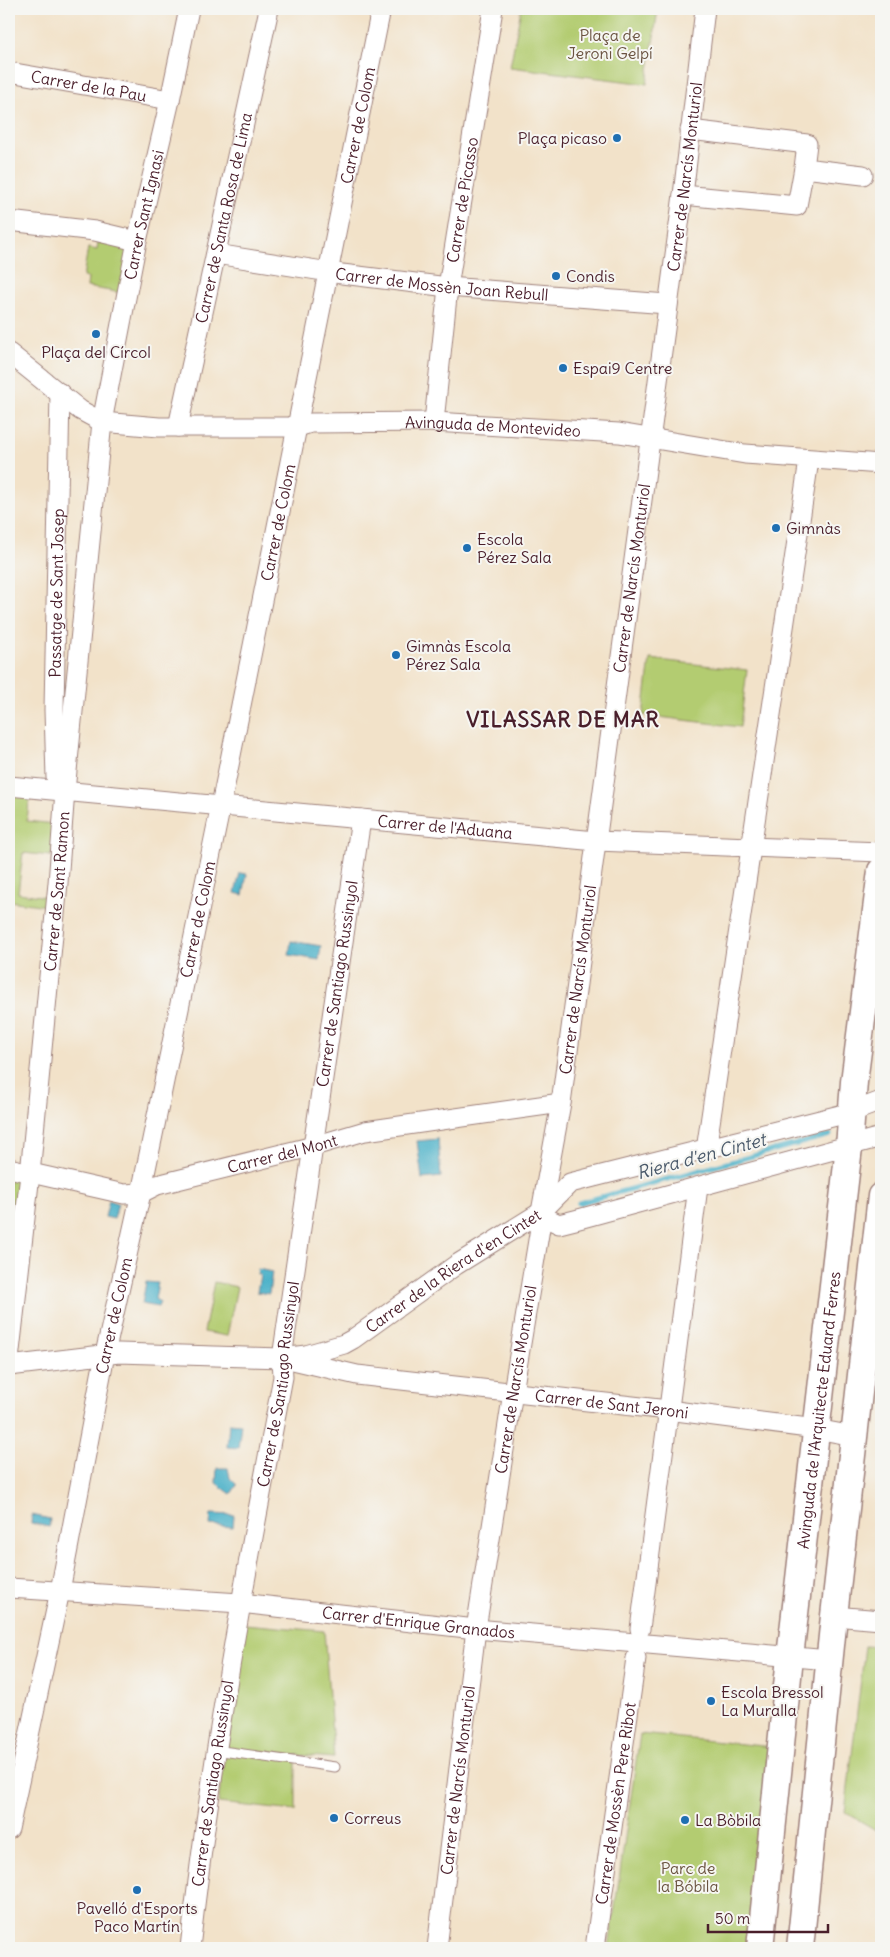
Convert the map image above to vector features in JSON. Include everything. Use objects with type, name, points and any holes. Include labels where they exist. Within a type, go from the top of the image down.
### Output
[{"type":"street","name":"Carrer Sant Ignasi","points":[[102,422],[137,241],[189,9]]},
{"type":"street","name":"Carrer de Santa Rosa de Lima","points":[[178,427],[269,9]]},
{"type":"street","name":"Carrer de Colom","points":[[9,1829],[60,1591],[105,1354],[221,805],[381,9]]},
{"type":"street","name":"Carrer de Picasso","points":[[434,422],[448,287],[493,9]]},
{"type":"street","name":"Carrer de Narcís Monturiol","points":[[437,1948],[476,1629],[541,1214],[561,1103],[683,195],[705,9]]},
{"type":"street","name":"Carrer de la Pau","points":[[9,72],[170,100]]},
{"type":"street","points":[[683,195],[797,206],[807,144],[690,130]]},
{"type":"street","points":[[804,168],[862,175]]},
{"type":"street","points":[[9,221],[95,231],[137,241]]},
{"type":"street","name":"Carrer de Mossèn Joan Rebull","points":[[216,254],[329,272],[448,287],[667,304]]},
{"type":"street","points":[[9,353],[80,410],[102,422]]},
{"type":"street","name":"Passatge de Sant Josep","points":[[60,393],[54,710],[56,781],[65,791]]},
{"type":"street","name":"Avinguda de Montevideo","points":[[102,422],[159,427],[298,427],[312,423],[434,422],[612,432],[745,454],[881,464]]},
{"type":"street","name":"Carrer de Sant Ramon","points":[[9,1360],[30,1174],[65,791],[102,422]]},
{"type":"street","points":[[706,1150],[809,460]]},
{"type":"street","name":"Carrer de l'Aduana","points":[[9,786],[596,842],[881,852]]},
{"type":"street","name":"Carrer de Santiago Russinyol","points":[[190,1948],[215,1750],[240,1603],[283,1377],[282,1358],[361,819]]},
{"type":"street","name":"Avinguda de l'Arquitecte Eduard Ferres","points":[[760,1948],[790,1657],[881,871]]},
{"type":"street","name":"Carrer de la Riera d'en Cintet","points":[[9,1366],[105,1354],[282,1358],[306,1355],[344,1344],[456,1265],[541,1214],[570,1183],[852,1112],[881,1101]]},
{"type":"street","name":"Carrer del Mont","points":[[9,1168],[124,1194],[140,1193],[157,1185],[314,1146],[364,1131],[561,1103]]},
{"type":"street","name":"Carrer de la Riera d'en Cintet","points":[[541,1214],[559,1224],[881,1137]]},
{"type":"street","points":[[640,1629],[698,1187]]},
{"type":"street","points":[[800,1948],[829,1660],[881,1196]]},
{"type":"street","name":"Carrer de Sant Jeroni","points":[[282,1358],[357,1375],[668,1410],[816,1429],[854,1436]]},
{"type":"street","name":"Carrer d'Enrique Granados","points":[[9,1588],[240,1603],[476,1629],[829,1660]]},
{"type":"street","points":[[834,1616],[881,1620]]},
{"type":"street","name":"Carrer de Mossèn Pere Ribot","points":[[595,1948],[636,1658]]},
{"type":"lane","points":[[215,1750],[335,1768]]},
{"type":"green space","name":"Plaça de Jeroni Gelpí","points":[[521,9],[658,9],[647,84],[510,67]]},
{"type":"green space","points":[[98,242],[132,248],[122,293],[87,287],[88,278],[83,277],[88,248],[97,250]]},
{"type":"green space","points":[[650,659],[747,670],[740,727],[643,715]]},
{"type":"green space","points":[[9,791],[30,793],[27,821],[55,824],[51,856],[23,853],[18,893],[48,897],[47,906],[9,901]]},
{"type":"green space","points":[[9,1173],[20,1176],[14,1246],[9,1247]]},
{"type":"green space","points":[[214,1282],[237,1287],[227,1336],[204,1332]]},
{"type":"green space","points":[[244,1624],[324,1631],[334,1758],[296,1755],[296,1811],[218,1803]]},
{"type":"green space","points":[[865,1646],[881,1647],[881,1833],[845,1812]]},
{"type":"green space","name":"Parc de la Bóbila","points":[[640,1734],[773,1747],[749,1948],[609,1948]]},
{"type":"water","points":[[240,873],[247,874],[243,895],[235,893]]},
{"type":"water","points":[[291,941],[321,946],[319,960],[289,955]]},
{"type":"water","points":[[438,1139],[441,1177],[422,1179],[417,1141]]},
{"type":"water","points":[[109,1200],[118,1203],[114,1219],[105,1217]]},
{"type":"water","points":[[258,1269],[272,1272],[269,1294],[257,1292],[260,1275],[257,1274]]},
{"type":"water","points":[[146,1282],[158,1283],[155,1299],[160,1302],[158,1307],[142,1304]]},
{"type":"water","points":[[229,1423],[241,1424],[238,1448],[227,1447]]},
{"type":"water","points":[[217,1468],[228,1468],[230,1478],[237,1485],[231,1494],[216,1483]]},
{"type":"water","points":[[211,1514],[234,1515],[233,1527],[210,1525]]},
{"type":"water","points":[[32,1515],[50,1519],[49,1527],[31,1523]]},
{"type":"waterway","name":"Riera d'en Cintet","points":[[579,1203],[830,1135]]},
{"type":"place","name":"Plaça picaso","points":[[617,138]]},
{"type":"place","name":"Condis","points":[[556,276]]},
{"type":"place","name":"Plaça del Círcol","points":[[96,334]]},
{"type":"place","name":"Espai9 Centre","points":[[563,368]]},
{"type":"place","name":"Gimnàs","points":[[776,528]]},
{"type":"place","name":"Escola Pérez Sala","points":[[467,548]]},
{"type":"place","name":"Gimnàs Escola Pérez Sala","points":[[396,655]]},
{"type":"place","name":"Escola Bressol La Muralla","points":[[711,1701]]},
{"type":"place","name":"Correus","points":[[334,1818]]},
{"type":"place","name":"La Bòbila","points":[[685,1820]]},
{"type":"place","name":"Pavelló d'Esports Paco Martín","points":[[137,1890]]},
{"type":"district","name":"VILASSAR DE MAR","points":[[563,719]]}]
